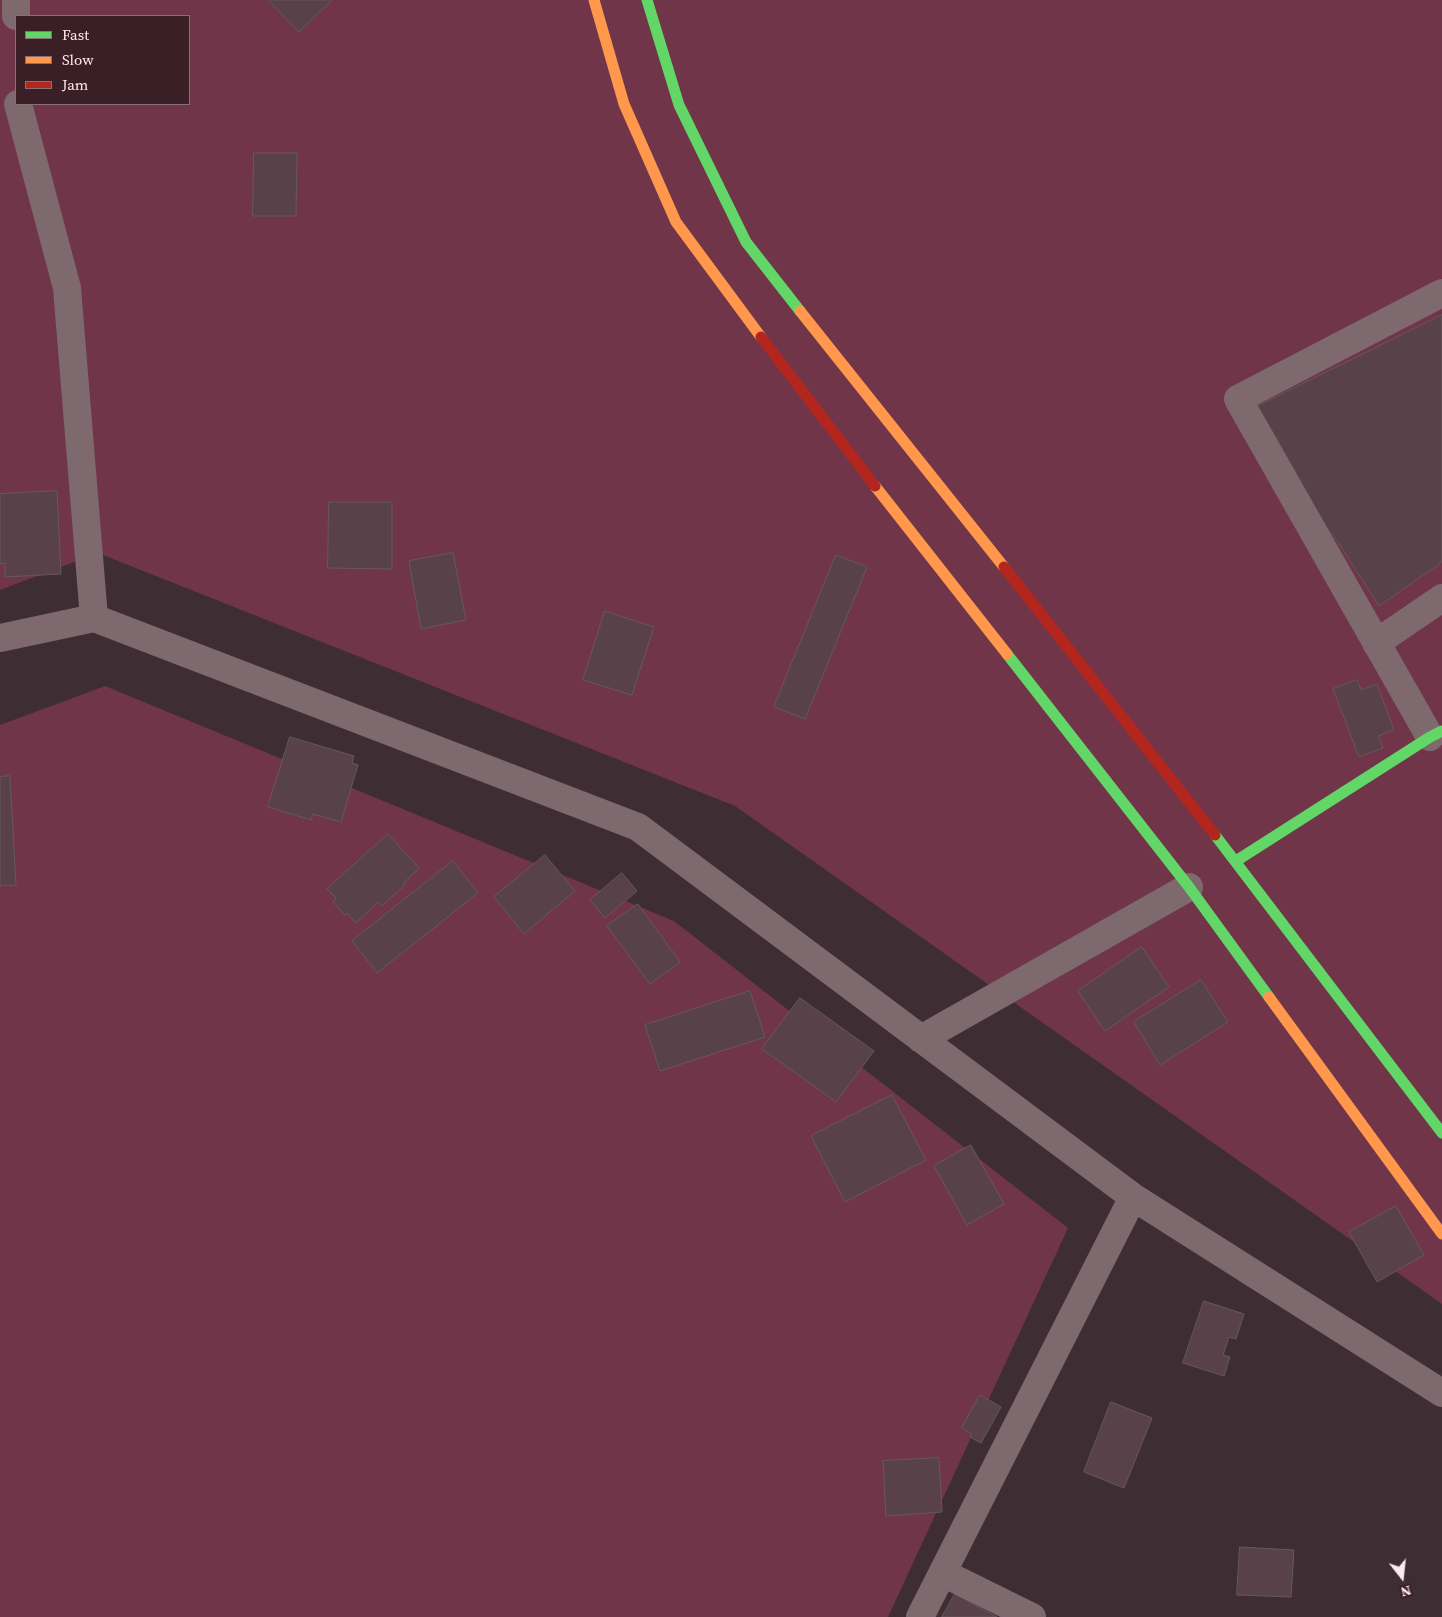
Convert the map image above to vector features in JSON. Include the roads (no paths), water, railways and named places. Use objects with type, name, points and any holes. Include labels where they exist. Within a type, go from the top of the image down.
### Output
[{"type":"main road","points":[[594,0],[624,104],[676,222],[796,385],[1189,887],[1442,1234]]},
{"type":"main road","points":[[647,0],[680,106],[746,242],[1236,861],[1442,1133]]},
{"type":"main road","points":[[1236,861],[1436,734]]},
{"type":"street","points":[[16,0],[16,15]]},
{"type":"street","points":[[18,105],[67,288],[94,618]]},
{"type":"street","points":[[1436,734],[1376,643],[1238,400],[1442,293]]},
{"type":"street","points":[[1376,643],[1442,598]]},
{"type":"street","points":[[0,638],[94,618],[638,827],[1133,1197],[1442,1393]]},
{"type":"street","points":[[921,1039],[1189,887]]},
{"type":"street","points":[[920,1617],[1133,1197]]},
{"type":"street","points":[[943,1573],[1032,1617]]}]
